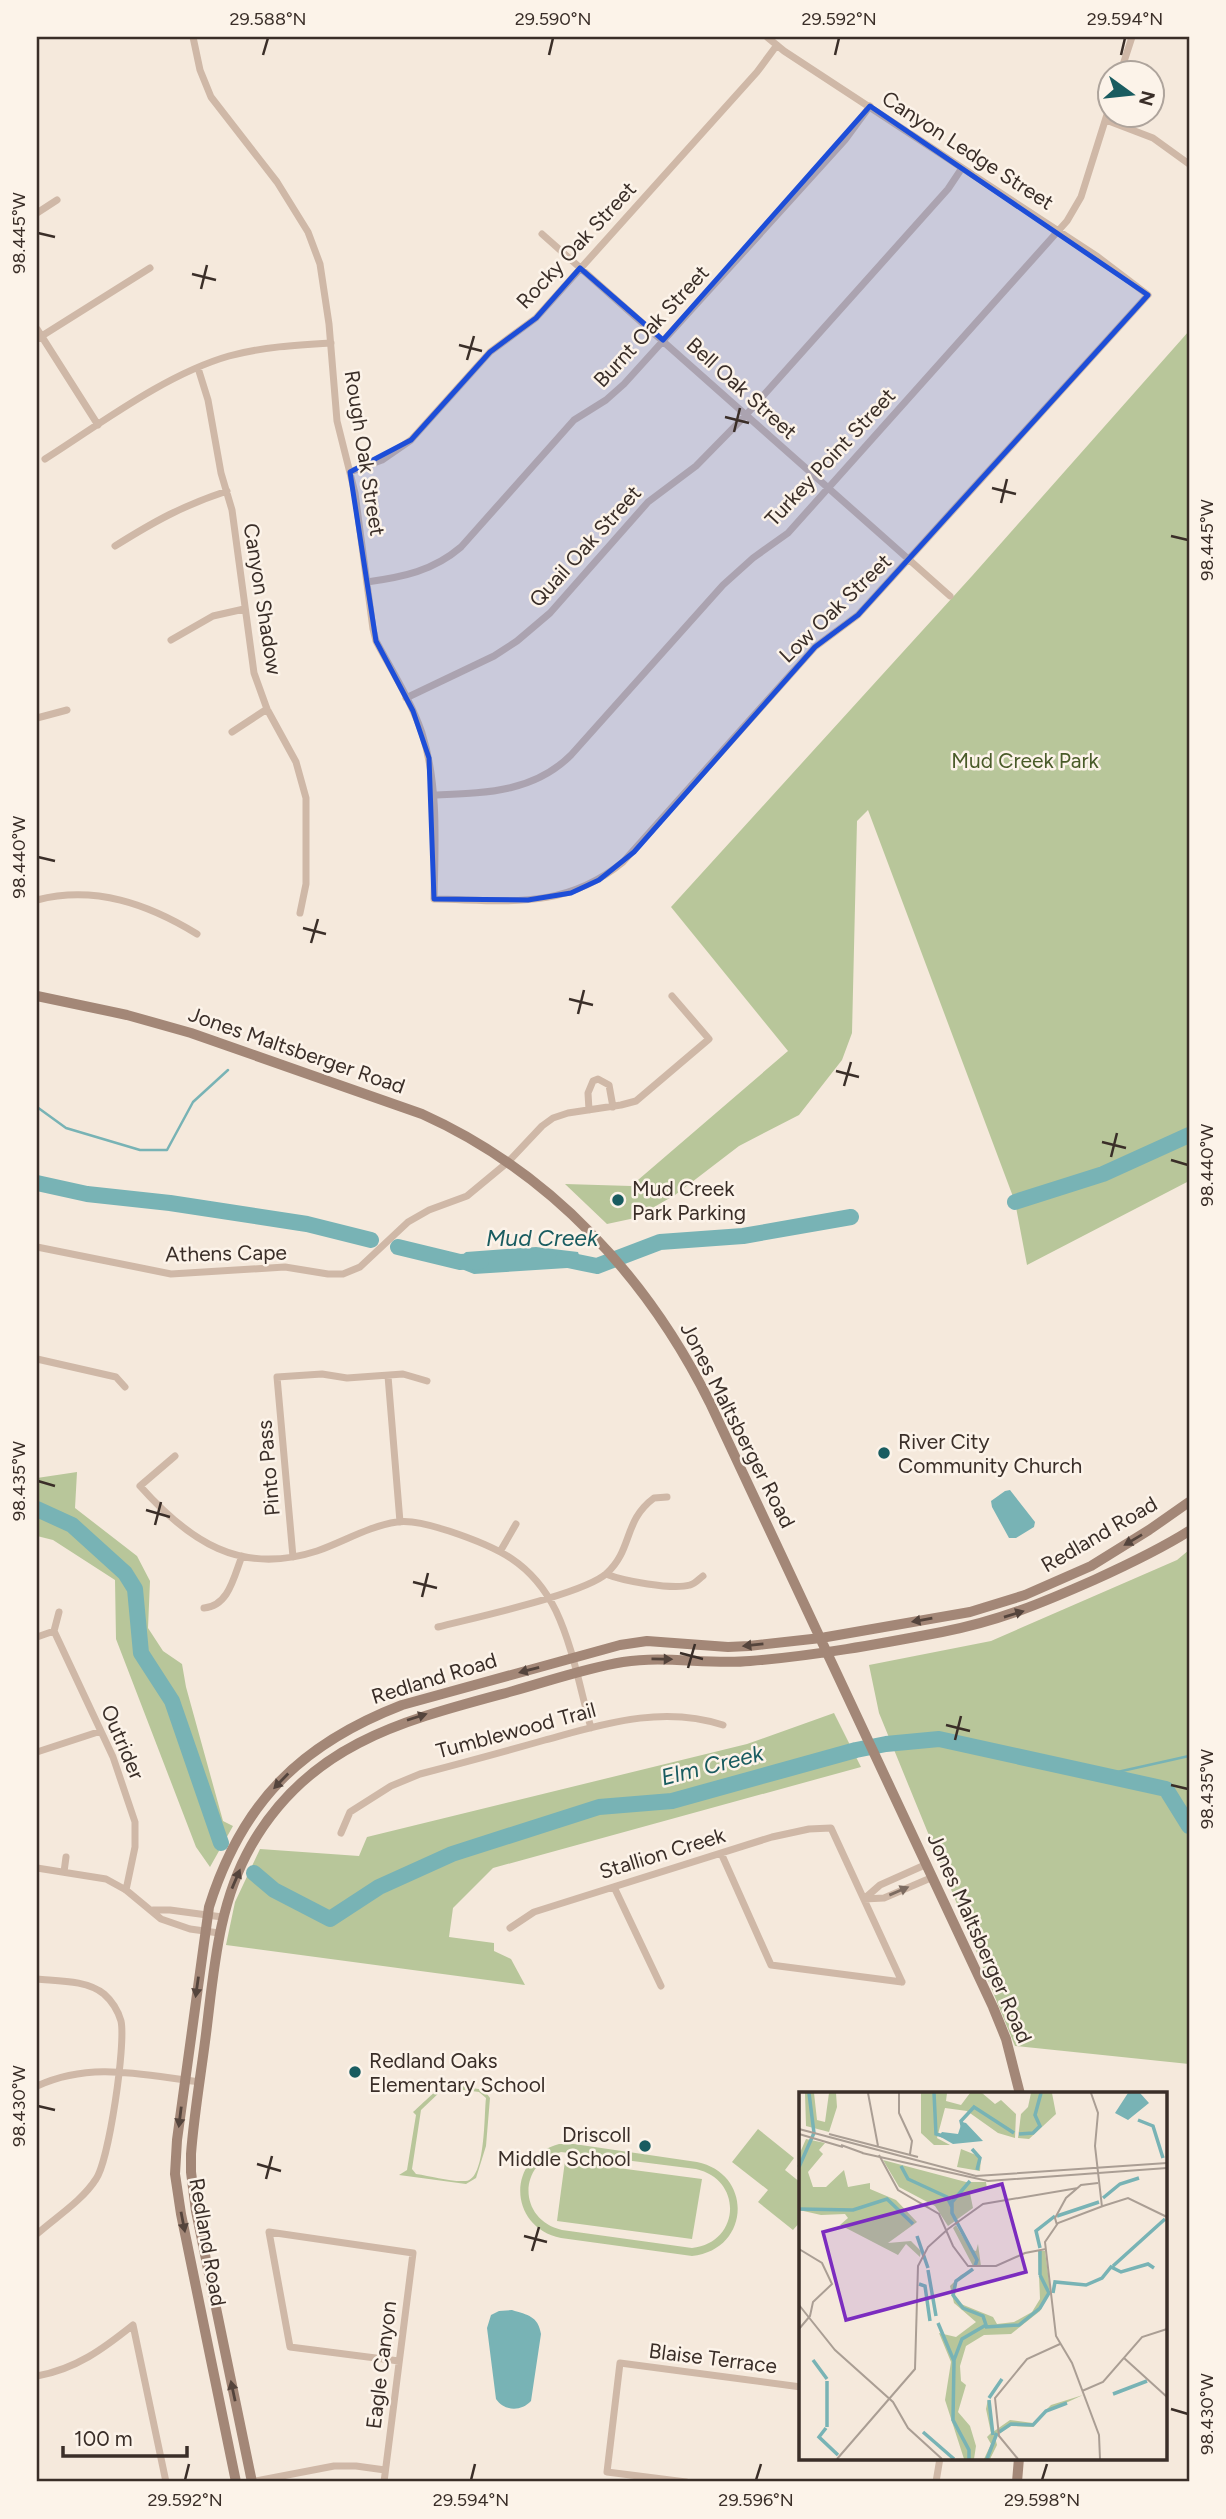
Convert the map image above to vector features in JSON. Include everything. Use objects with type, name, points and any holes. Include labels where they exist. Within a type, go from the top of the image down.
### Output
[{"type":"main road","name":"Jones Maltsberger Road","points":[[37,996],[127,1015],[191,1033],[387,1100],[448,1126],[508,1162],[558,1201],[593,1234],[642,1290],[691,1364],[993,2007],[1006,2039],[1019,2092]]},
{"type":"main road","name":"Redland Road","points":[[236,2482],[181,2214],[175,2174],[176,2154],[207,1915],[219,1877],[239,1835],[279,1782],[307,1755],[355,1724],[378,1714],[620,1645],[662,1641],[728,1647],[821,1638],[970,1612],[1025,1595],[1091,1566],[1188,1505]]},
{"type":"main road","name":"Redland Road","points":[[251,2482],[196,2211],[191,2154],[222,1917],[233,1885],[258,1834],[292,1791],[340,1752],[384,1729],[420,1716],[624,1662],[668,1659],[712,1663],[742,1662],[942,1632],[1022,1611],[1132,1563],[1189,1531]]},
{"type":"main road","points":[[1017,2482],[1019,2460]]},
{"type":"street","name":"Rough Oak Street","points":[[193,37],[200,70],[211,97],[277,182],[308,232],[323,279],[337,421],[357,503],[376,641],[421,731],[429,758],[434,795],[434,900]]},
{"type":"street","name":"Canyon Ledge Street","points":[[767,37],[1098,257],[1149,295]]},
{"type":"street","points":[[1125,60],[1132,37]]},
{"type":"street","name":"Rocky Oak Street","points":[[350,472],[382,460],[411,440],[490,352],[536,318],[757,72],[776,45]]},
{"type":"street","name":"Burnt Oak Street","points":[[367,582],[421,571],[452,555],[575,420],[614,394],[845,139],[870,106]]},
{"type":"street","name":"Turkey Point Street","points":[[434,795],[492,792],[531,782],[552,772],[571,755],[723,585],[753,558],[788,533],[1059,231],[1075,209],[1103,130]]},
{"type":"street","points":[[1132,130],[1153,138],[1189,164]]},
{"type":"street","name":"Quail Oak Street","points":[[406,698],[494,656],[550,613],[648,502],[696,466],[746,415],[948,189],[962,168]]},
{"type":"street","points":[[37,213],[57,200]]},
{"type":"street","name":"Bell Oak Street","points":[[542,234],[950,596]]},
{"type":"street","points":[[39,338],[150,268]]},
{"type":"street","name":"Low Oak Street","points":[[434,900],[541,899],[578,890],[611,872],[634,852],[815,647],[858,615],[909,561],[1149,295]]},
{"type":"street","points":[[37,329],[39,338],[98,425]]},
{"type":"street","points":[[45,459],[172,379],[198,368],[254,350],[331,343]]},
{"type":"street","name":"Canyon Shadow","points":[[198,368],[208,400],[216,451],[232,510],[254,673],[267,709],[296,762],[306,798],[306,884],[300,913]]},
{"type":"street","points":[[115,546],[188,504],[227,491]]},
{"type":"street","points":[[172,640],[213,615],[244,609]]},
{"type":"street","points":[[232,732],[267,709]]},
{"type":"street","points":[[37,718],[67,710]]},
{"type":"street","points":[[37,900],[90,894],[128,900],[197,934]]},
{"type":"street","name":"Athens Cape","points":[[37,1247],[171,1274],[285,1267],[343,1274],[360,1267],[408,1222],[429,1210],[467,1196],[508,1162],[553,1118],[636,1101],[648,1093],[709,1039],[672,996]]},
{"type":"street","points":[[589,1110],[589,1087],[598,1079],[609,1085],[612,1107]]},
{"type":"street","points":[[37,1359],[116,1377],[125,1387]]},
{"type":"street","name":"Pinto Pass","points":[[293,1557],[277,1377],[322,1374],[347,1378],[387,1376]]},
{"type":"street","points":[[400,1521],[387,1376],[407,1374],[427,1381]]},
{"type":"street","points":[[175,1456],[140,1486],[161,1510],[193,1536],[211,1547],[242,1556],[272,1559],[293,1557],[400,1521],[428,1524],[501,1550],[526,1570],[548,1597],[562,1624],[591,1728]]},
{"type":"street","points":[[438,1627],[548,1597],[594,1581],[606,1574],[620,1559],[635,1516],[654,1498],[667,1497]]},
{"type":"street","points":[[501,1550],[516,1524]]},
{"type":"street","points":[[204,1608],[216,1606],[227,1594],[242,1556]]},
{"type":"street","points":[[606,1574],[626,1581],[682,1586],[693,1585],[703,1576]]},
{"type":"street","points":[[37,1637],[54,1631],[59,1612]]},
{"type":"street","name":"Outrider","points":[[54,1631],[102,1731],[135,1822],[135,1847],[126,1890]]},
{"type":"street","points":[[620,1645],[624,1662]]},
{"type":"street","points":[[378,1714],[384,1729]]},
{"type":"street","name":"Tumblewood Trail","points":[[341,1833],[350,1812],[391,1786],[420,1774],[624,1719],[655,1715],[696,1718],[723,1725]]},
{"type":"street","points":[[37,1752],[102,1731]]},
{"type":"street","points":[[307,1755],[318,1768]]},
{"type":"street","name":"Stallion Creek","points":[[510,1928],[534,1912],[721,1853],[791,1832],[831,1828],[864,1899]]},
{"type":"street","points":[[721,1853],[771,1965],[902,1982],[864,1899]]},
{"type":"street","points":[[64,1872],[66,1857]]},
{"type":"street","points":[[864,1899],[880,1885],[927,1864]]},
{"type":"street","points":[[37,1868],[98,1876],[126,1890],[161,1919],[219,1933]]},
{"type":"street","points":[[864,1899],[884,1898],[933,1877]]},
{"type":"street","points":[[614,1887],[661,1986]]},
{"type":"street","points":[[153,1910],[222,1917]]},
{"type":"street","points":[[37,1979],[89,1986],[106,1995],[116,2007],[121,2021],[122,2061],[106,2152],[97,2178],[37,2234]]},
{"type":"street","points":[[37,2086],[69,2073],[101,2070],[200,2082]]},
{"type":"street","points":[[176,2154],[191,2154]]},
{"type":"street","name":"Eagle Canyon","points":[[384,2482],[413,2253],[268,2232],[290,2347],[399,2361]]},
{"type":"street","points":[[37,2376],[75,2366],[134,2325],[166,2482]]},
{"type":"street","name":"Blaise Terrace","points":[[686,2482],[607,2472],[620,2363],[799,2387]]},
{"type":"street","points":[[936,2482],[940,2460]]},
{"type":"street","points":[[251,2482],[334,2466],[385,2470]]},
{"type":"highlighted area","points":[[870,106],[1148,295],[858,615],[815,647],[634,852],[599,880],[571,893],[528,900],[434,899],[429,758],[413,711],[376,641],[350,472],[411,440],[490,352],[536,318],[580,268],[663,340]]},
{"type":"green space","name":"Mud Creek Park","points":[[1189,331],[1189,1181],[1027,1265],[1015,1202],[868,810],[857,821],[852,1033],[842,1060],[799,1115],[739,1146],[675,1195],[635,1218],[607,1224],[565,1184],[631,1186],[788,1051],[671,907],[972,576]]},
{"type":"green space","points":[[77,1472],[75,1508],[137,1556],[150,1581],[148,1628],[163,1651],[182,1664],[223,1821],[233,1826],[210,1867],[196,1847],[116,1639],[115,1580],[53,1540],[37,1536],[37,1478]]},
{"type":"green space","points":[[1189,1550],[1189,2064],[1015,2046],[879,1713],[869,1665],[991,1641],[1177,1560]]},
{"type":"green space","points":[[834,1713],[861,1767],[493,1868],[453,1908],[449,1937],[494,1943],[494,1951],[511,1959],[525,1985],[226,1945],[235,1902],[260,1849],[359,1856],[367,1837],[747,1744]]},
{"type":"green space","points":[[445,2085],[484,2090],[490,2098],[486,2146],[476,2178],[466,2184],[399,2175],[407,2170],[416,2115],[413,2112]],"holes":[[[449,2088],[479,2092],[486,2098],[484,2131],[481,2158],[473,2178],[460,2181],[416,2174],[412,2169],[421,2110],[442,2090]]]},
{"type":"green space","points":[[758,2129],[794,2158],[785,2170],[799,2181],[799,2223],[793,2230],[758,2202],[768,2190],[732,2162]]},
{"type":"green space","points":[[559,2144],[574,2144],[697,2162],[716,2169],[728,2181],[736,2195],[738,2211],[734,2227],[725,2240],[711,2251],[692,2256],[561,2238],[544,2231],[531,2221],[523,2207],[520,2192],[522,2177],[530,2163],[542,2152]],"holes":[[[561,2152],[696,2169],[712,2175],[722,2185],[730,2211],[727,2224],[720,2235],[708,2244],[692,2248],[562,2230],[537,2215],[528,2191],[536,2167]]]},
{"type":"green space","points":[[565,2161],[702,2179],[692,2239],[557,2221]]},
{"type":"water","points":[[536,1247],[578,1252],[583,1267],[474,1274],[459,1265],[460,1257],[466,1252]]},
{"type":"water","points":[[1010,1490],[1035,1522],[1034,1527],[1016,1538],[1009,1538],[991,1501]]},
{"type":"water","points":[[512,2310],[535,2320],[541,2334],[531,2401],[513,2409],[503,2406],[496,2399],[487,2328],[491,2315]]},
{"type":"waterway","points":[[37,1107],[66,1128],[140,1150],[167,1150],[193,1102],[228,1070]]},
{"type":"waterway","name":"Mud Creek","points":[[1015,1202],[1103,1174],[1189,1135]]},
{"type":"waterway","name":"Mud Creek","points":[[37,1183],[87,1194],[170,1203],[307,1224],[371,1240]]},
{"type":"waterway","name":"Mud Creek","points":[[563,1259],[597,1266],[660,1242],[743,1236],[851,1217]]},
{"type":"waterway","name":"Mud Creek","points":[[398,1247],[460,1262],[481,1261]]},
{"type":"waterway","name":"Elm Creek","points":[[37,1509],[72,1525],[125,1573],[135,1589],[141,1653],[172,1701],[221,1843]]},
{"type":"waterway","name":"Elm Creek","points":[[254,1873],[274,1890],[330,1919],[379,1887],[452,1854],[599,1807],[672,1801],[856,1750],[939,1739],[1166,1789],[1189,1826]]},
{"type":"waterway","points":[[1104,1775],[1189,1756]]},
{"type":"place","name":"Mud Creek Park Parking","points":[[618,1200]]},
{"type":"place","name":"River City Community Church","points":[[884,1453]]},
{"type":"place","name":"Redland Oaks Elementary School","points":[[355,2072]]},
{"type":"place","name":"Driscoll Middle School","points":[[645,2146]]}]
